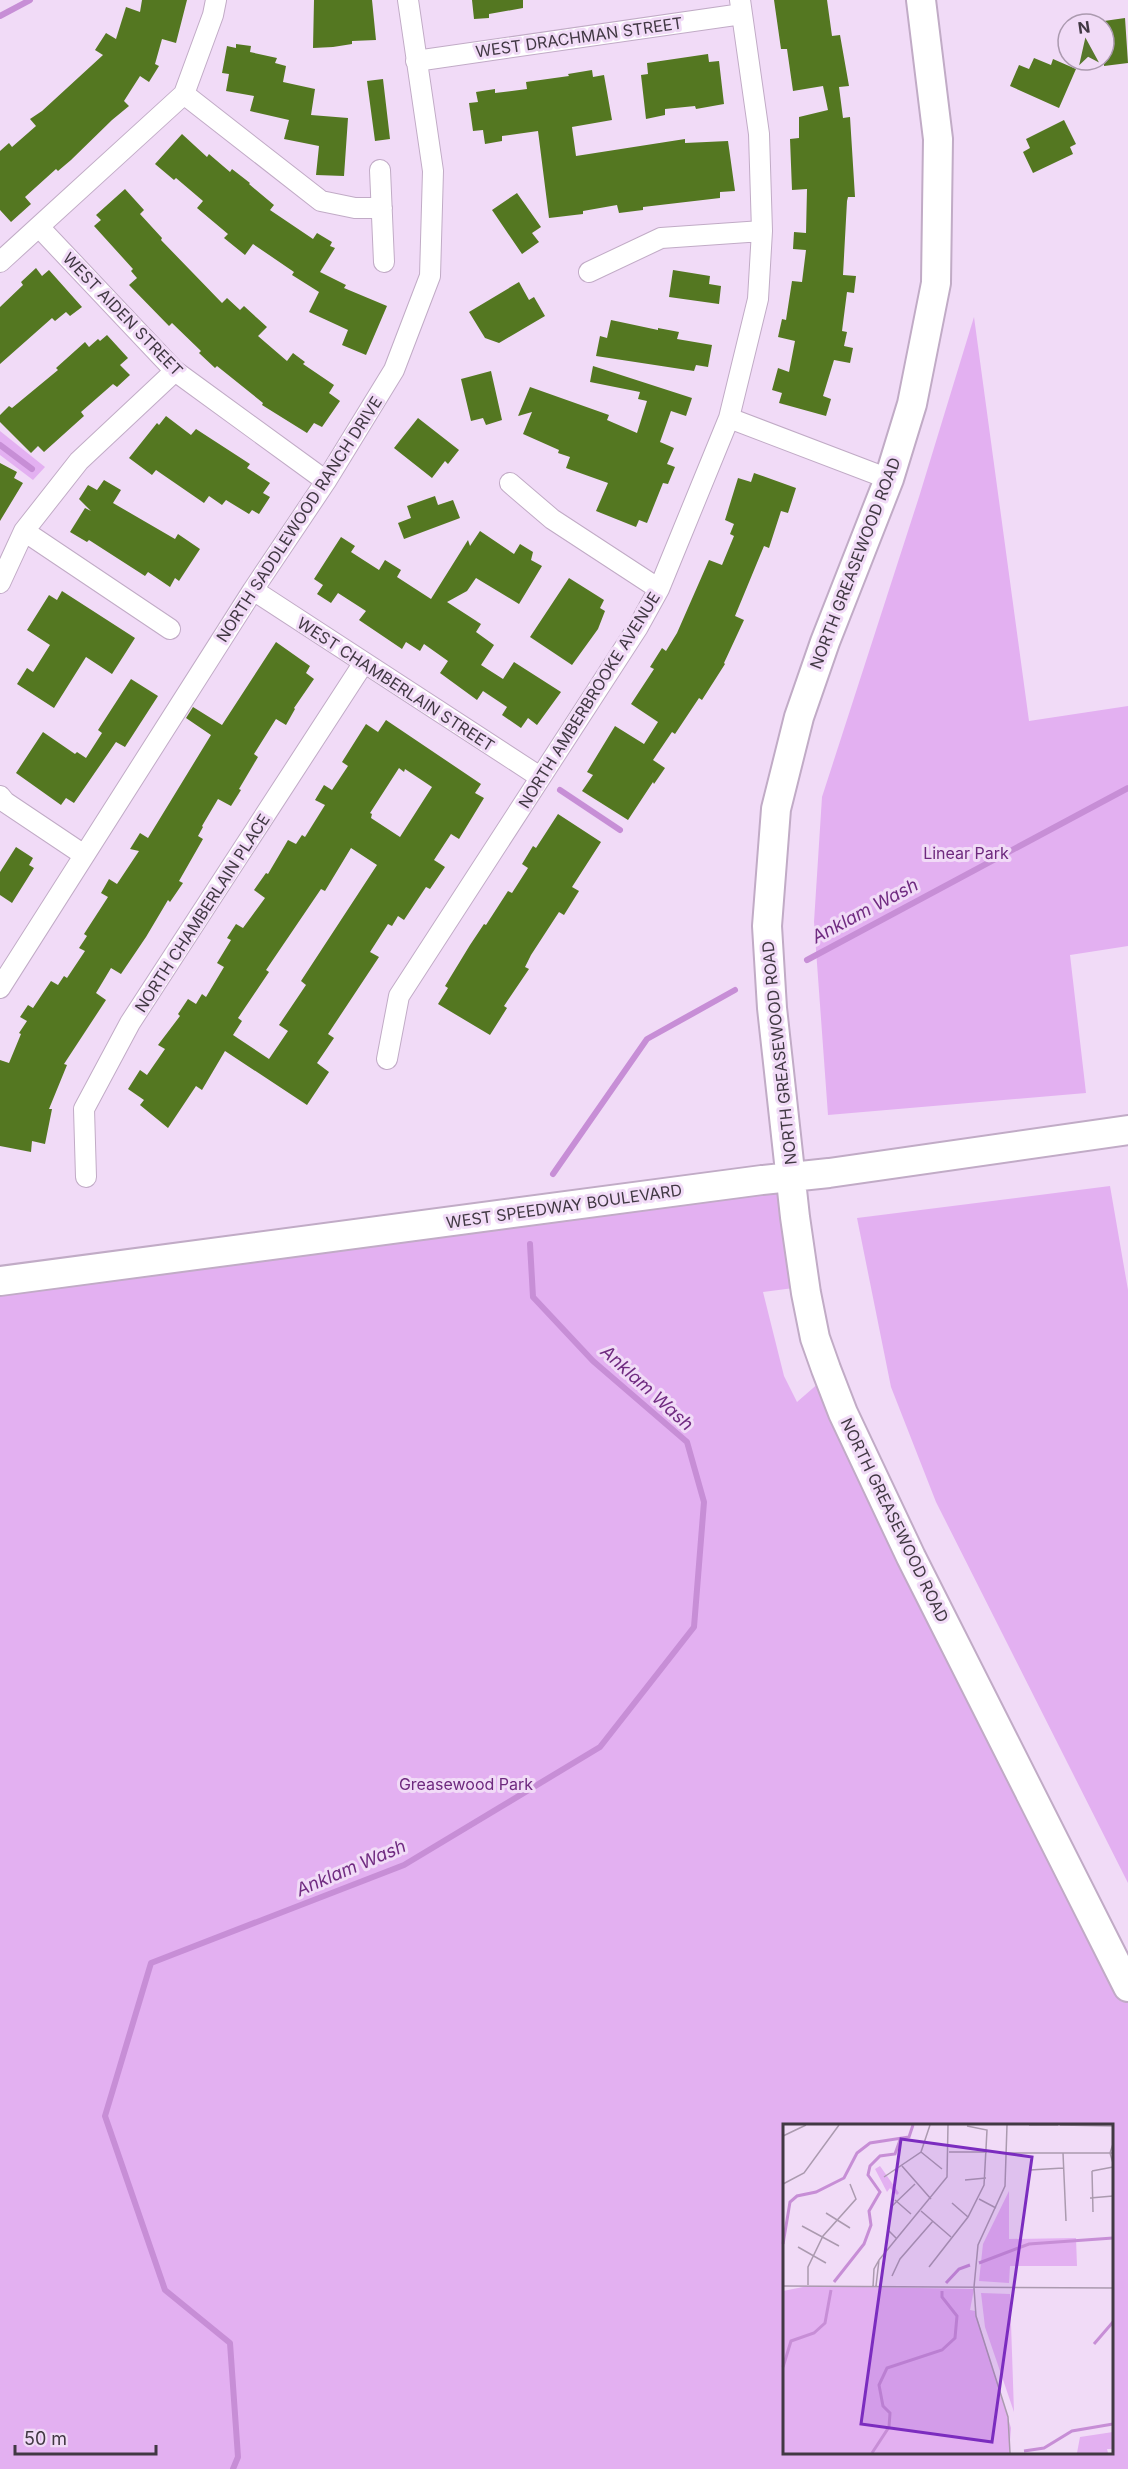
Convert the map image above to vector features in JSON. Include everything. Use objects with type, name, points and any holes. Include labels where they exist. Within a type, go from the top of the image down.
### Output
[{"type":"main road","name":"NORTH GREASEWOOD ROAD","points":[[921,0],[938,139],[936,283],[912,404],[889,479],[821,652],[799,717],[776,810],[767,926],[772,1008],[803,1271],[815,1338],[843,1413],[911,1557],[1128,1987]]},
{"type":"main road","name":"WEST SPEEDWAY BOULEVARD","points":[[0,1281],[791,1178],[1128,1130]]},
{"type":"street","points":[[0,262],[40,228],[184,94],[213,15],[216,0]]},
{"type":"street","name":"NORTH SADDLEWOOD RANCH DRIVE","points":[[0,988],[253,590],[326,481],[394,370],[430,276],[433,171],[408,0]]},
{"type":"street","name":"WEST DRACHMAN STREET","points":[[416,61],[741,7]]},
{"type":"street","name":"NORTH AMBERBROOKE AVENUE","points":[[387,1059],[399,996],[638,627],[659,589],[729,418],[758,299],[762,231],[759,135],[741,7]]},
{"type":"street","points":[[184,94],[321,201],[355,208],[382,208]]},
{"type":"street","points":[[380,170],[384,262]]},
{"type":"street","name":"WEST AIDEN STREET","points":[[40,228],[175,371],[326,481]]},
{"type":"street","points":[[589,272],[661,238],[762,231]]},
{"type":"street","points":[[0,583],[24,531],[79,461],[175,371]]},
{"type":"street","points":[[729,418],[889,479]]},
{"type":"street","points":[[510,483],[552,519],[659,589]]},
{"type":"street","points":[[24,531],[170,629]]},
{"type":"street","name":"WEST CHAMBERLAIN STREET","points":[[253,590],[363,664],[540,777]]},
{"type":"street","name":"NORTH CHAMBERLAIN PLACE","points":[[86,1177],[84,1109],[130,1023],[363,664]]},
{"type":"street","points":[[0,796],[5,802],[84,855]]},
{"type":"green space","name":"Linear Park","points":[[974,317],[1029,721],[1128,706],[1128,946],[1070,955],[1086,1093],[828,1115],[814,922],[822,797],[919,497]]},
{"type":"green space","points":[[0,431],[45,467],[33,480],[0,455]]},
{"type":"green space","points":[[1110,1186],[1128,1290],[1128,1883],[936,1502],[891,1387],[857,1218]]},
{"type":"green space","name":"Greasewood Park","points":[[793,1190],[809,1286],[763,1292],[784,1376],[797,1402],[828,1375],[1128,1994],[1128,2469],[0,2469],[0,1281]]},
{"type":"building","points":[[142,0],[187,0],[176,43],[162,39],[155,64],[159,66],[149,82],[140,76],[124,101],[129,106],[71,160],[58,171],[56,169],[25,197],[31,204],[11,222],[0,210],[0,151],[9,143],[12,147],[36,126],[30,119],[42,111],[103,55],[95,50],[106,33],[116,39],[126,7],[140,12]]},
{"type":"building","points":[[314,0],[372,0],[376,40],[352,41],[352,44],[313,48]]},
{"type":"building","points":[[472,0],[523,0],[523,8],[489,14],[489,18],[474,19]]},
{"type":"building","points":[[774,0],[827,0],[832,36],[840,35],[849,86],[839,87],[843,118],[850,117],[855,197],[848,197],[847,201],[843,275],[856,276],[854,293],[847,292],[842,331],[847,332],[844,346],[853,348],[850,363],[834,360],[823,396],[831,399],[826,416],[779,403],[782,393],[772,390],[778,368],[789,372],[795,341],[778,337],[782,319],[786,320],[792,281],[802,282],[806,250],[793,249],[794,232],[806,233],[807,189],[792,190],[790,139],[799,138],[799,117],[828,110],[823,86],[793,91],[787,49],[781,49]]},
{"type":"building","points":[[1125,18],[1128,63],[1116,64],[1116,19]]},
{"type":"building","points":[[236,44],[251,46],[250,52],[277,58],[275,63],[286,66],[283,82],[315,89],[311,115],[348,118],[344,176],[316,175],[319,146],[284,139],[289,120],[250,111],[254,96],[226,91],[229,74],[222,73],[227,46],[236,48]]},
{"type":"building","points":[[708,54],[709,62],[719,61],[724,104],[696,109],[695,106],[665,109],[665,115],[646,119],[641,75],[648,74],[647,63]]},
{"type":"building","points":[[1034,58],[1051,65],[1053,59],[1056,60],[1056,72],[1075,72],[1059,108],[1010,86],[1019,65],[1029,69]]},
{"type":"building","points":[[592,70],[593,77],[604,75],[612,120],[572,127],[576,156],[685,139],[685,143],[728,141],[735,191],[720,192],[720,198],[643,207],[643,210],[619,213],[617,205],[583,211],[583,214],[549,218],[538,131],[502,136],[502,141],[485,144],[483,130],[473,131],[469,103],[478,102],[476,92],[495,89],[495,93],[527,89],[526,82]]},
{"type":"building","points":[[383,79],[390,139],[375,141],[367,81]]},
{"type":"building","points":[[1064,120],[1076,144],[1070,147],[1073,154],[1033,173],[1023,152],[1030,148],[1026,139]]},
{"type":"building","points":[[182,134],[207,157],[209,154],[230,172],[232,169],[250,183],[274,205],[270,210],[313,239],[317,233],[332,242],[330,246],[335,248],[320,272],[346,285],[344,288],[387,306],[366,355],[342,345],[348,330],[309,312],[319,292],[292,275],[294,272],[253,244],[245,255],[224,238],[228,234],[197,208],[203,201],[155,164]]},
{"type":"building","points":[[125,189],[144,210],[140,214],[162,238],[161,240],[222,303],[227,298],[240,310],[244,306],[267,327],[258,336],[287,361],[293,353],[305,362],[303,364],[334,385],[329,393],[340,401],[322,427],[314,423],[307,433],[262,405],[263,403],[217,366],[215,368],[172,323],[169,326],[129,285],[137,278],[131,271],[133,269],[94,226],[101,220],[96,215]]},
{"type":"building","points":[[517,193],[541,227],[532,233],[539,242],[522,254],[492,210]]},
{"type":"building","points":[[36,268],[42,276],[49,270],[82,307],[70,316],[66,312],[55,321],[52,318],[0,364],[0,307],[23,285],[21,282]]},
{"type":"building","points":[[673,270],[710,276],[709,284],[721,286],[719,304],[669,297]]},
{"type":"building","points":[[519,282],[529,300],[534,297],[545,316],[499,343],[485,338],[469,312]]},
{"type":"building","points":[[611,320],[679,332],[677,339],[712,345],[708,367],[696,365],[694,371],[596,356],[600,336],[607,338]]},
{"type":"building","points":[[107,335],[128,358],[120,365],[130,375],[117,387],[113,384],[81,412],[84,416],[44,452],[38,446],[31,453],[0,422],[0,415],[9,406],[12,408],[58,370],[56,368],[85,342],[89,347]]},
{"type":"building","points":[[593,366],[692,398],[686,416],[671,411],[660,442],[674,448],[667,464],[675,467],[668,484],[663,483],[647,523],[639,520],[636,527],[596,511],[608,483],[566,468],[570,457],[523,434],[532,412],[518,416],[530,387],[609,415],[607,420],[637,433],[647,401],[638,399],[640,392],[590,382]]},
{"type":"building","points":[[491,371],[502,420],[486,425],[483,418],[471,421],[461,379]]},
{"type":"building","points":[[166,416],[191,435],[196,429],[250,464],[247,468],[270,483],[263,493],[270,497],[259,514],[252,510],[249,514],[226,500],[222,505],[209,496],[204,503],[156,470],[152,475],[129,458],[157,423],[159,425]]},
{"type":"building","points":[[418,418],[459,450],[448,464],[445,461],[432,478],[394,448]]},
{"type":"building","points":[[0,463],[17,472],[14,478],[23,483],[0,521]]},
{"type":"building","points":[[754,473],[796,488],[788,513],[781,511],[769,548],[764,546],[735,616],[744,620],[725,664],[702,700],[699,698],[675,734],[672,732],[653,760],[665,768],[628,820],[582,791],[593,775],[587,772],[615,726],[644,744],[658,722],[631,704],[654,669],[650,667],[662,648],[666,651],[677,633],[709,560],[722,565],[734,536],[730,534],[734,524],[725,520],[738,478],[751,482]]},
{"type":"building","points":[[104,480],[121,490],[113,503],[175,539],[178,534],[200,549],[179,581],[175,578],[170,587],[148,572],[145,576],[89,540],[87,542],[70,532],[85,508],[91,511],[79,499],[88,485],[97,490]]},
{"type":"building","points":[[435,496],[438,505],[453,500],[460,518],[404,539],[398,523],[411,518],[407,506]]},
{"type":"building","points":[[480,531],[514,554],[520,544],[533,552],[531,560],[542,566],[519,604],[476,578],[467,591],[447,602],[481,624],[476,632],[494,645],[481,665],[503,679],[514,662],[561,692],[537,725],[528,718],[521,728],[502,715],[507,707],[483,691],[477,700],[440,673],[448,661],[424,644],[420,651],[406,642],[402,649],[359,620],[366,611],[338,593],[331,603],[317,594],[323,585],[314,579],[341,537],[355,546],[351,552],[379,570],[385,560],[401,570],[397,577],[431,599],[468,540],[470,546]]},
{"type":"building","points":[[569,578],[604,600],[600,608],[605,611],[598,629],[572,665],[530,637]]},
{"type":"building","points":[[62,591],[135,638],[112,674],[86,657],[54,708],[17,684],[27,668],[33,672],[50,645],[27,630],[49,595],[57,600]]},
{"type":"building","points":[[276,642],[310,666],[306,673],[314,679],[294,708],[286,725],[276,719],[254,754],[258,757],[231,806],[218,799],[198,836],[203,839],[179,881],[183,883],[170,902],[168,900],[121,974],[111,968],[96,993],[106,1000],[64,1064],[67,1065],[49,1109],[52,1109],[45,1144],[32,1141],[31,1152],[0,1146],[0,1060],[9,1063],[21,1034],[19,1033],[27,1021],[20,1017],[28,1005],[33,1008],[51,981],[58,985],[64,976],[67,978],[85,951],[79,948],[87,936],[84,934],[108,897],[101,893],[109,879],[117,884],[139,851],[130,849],[140,833],[148,838],[211,735],[186,718],[193,707],[222,725]]},
{"type":"building","points":[[131,679],[158,696],[125,747],[116,742],[74,803],[66,798],[61,805],[16,773],[43,732],[75,754],[77,752],[86,758],[102,733],[98,730]]},
{"type":"building","points":[[386,720],[481,784],[475,793],[484,798],[459,839],[451,834],[434,860],[445,867],[430,889],[426,887],[404,920],[398,916],[392,926],[388,924],[370,952],[379,957],[328,1034],[334,1038],[317,1063],[329,1072],[307,1105],[225,1051],[202,1090],[196,1086],[168,1128],[140,1105],[144,1100],[128,1089],[140,1070],[147,1075],[165,1049],[158,1045],[180,1016],[178,1014],[188,999],[196,1004],[202,994],[206,997],[224,967],[217,963],[231,940],[227,938],[236,924],[243,928],[265,898],[254,890],[266,873],[268,874],[288,840],[296,844],[302,835],[305,837],[325,805],[315,800],[324,785],[332,790],[348,766],[342,762],[366,724],[378,732]],"holes":[[[399,768],[404,772],[405,769],[432,787],[400,837],[371,818],[370,813]],[[351,848],[377,865],[301,981],[306,985],[279,1025],[288,1031],[269,1059],[233,1035],[242,1021],[238,1018],[269,972],[266,970],[321,889],[325,891]]]},
{"type":"building","points":[[558,814],[601,842],[572,887],[579,891],[564,915],[559,912],[531,955],[525,967],[529,969],[504,1006],[507,1008],[490,1035],[438,1004],[448,988],[445,986],[470,945],[508,891],[512,893],[528,868],[522,864],[533,846],[536,848]]},
{"type":"building","points":[[16,847],[33,858],[29,865],[34,868],[12,903],[0,895],[0,872]]},
{"type":"waterway","points":[[0,16],[30,0]]},
{"type":"waterway","points":[[0,445],[32,469]]},
{"type":"waterway","name":"Anklam Wash","points":[[807,960],[1128,788]]},
{"type":"waterway","points":[[560,790],[620,830]]},
{"type":"waterway","name":"Anklam Wash","points":[[553,1174],[647,1039],[735,990]]},
{"type":"waterway","name":"Anklam Wash","points":[[233,2469],[238,2457],[230,2343],[165,2290],[105,2116],[151,1963],[404,1865],[600,1747],[694,1627],[704,1502],[687,1442],[593,1361],[533,1297],[530,1244]]}]
